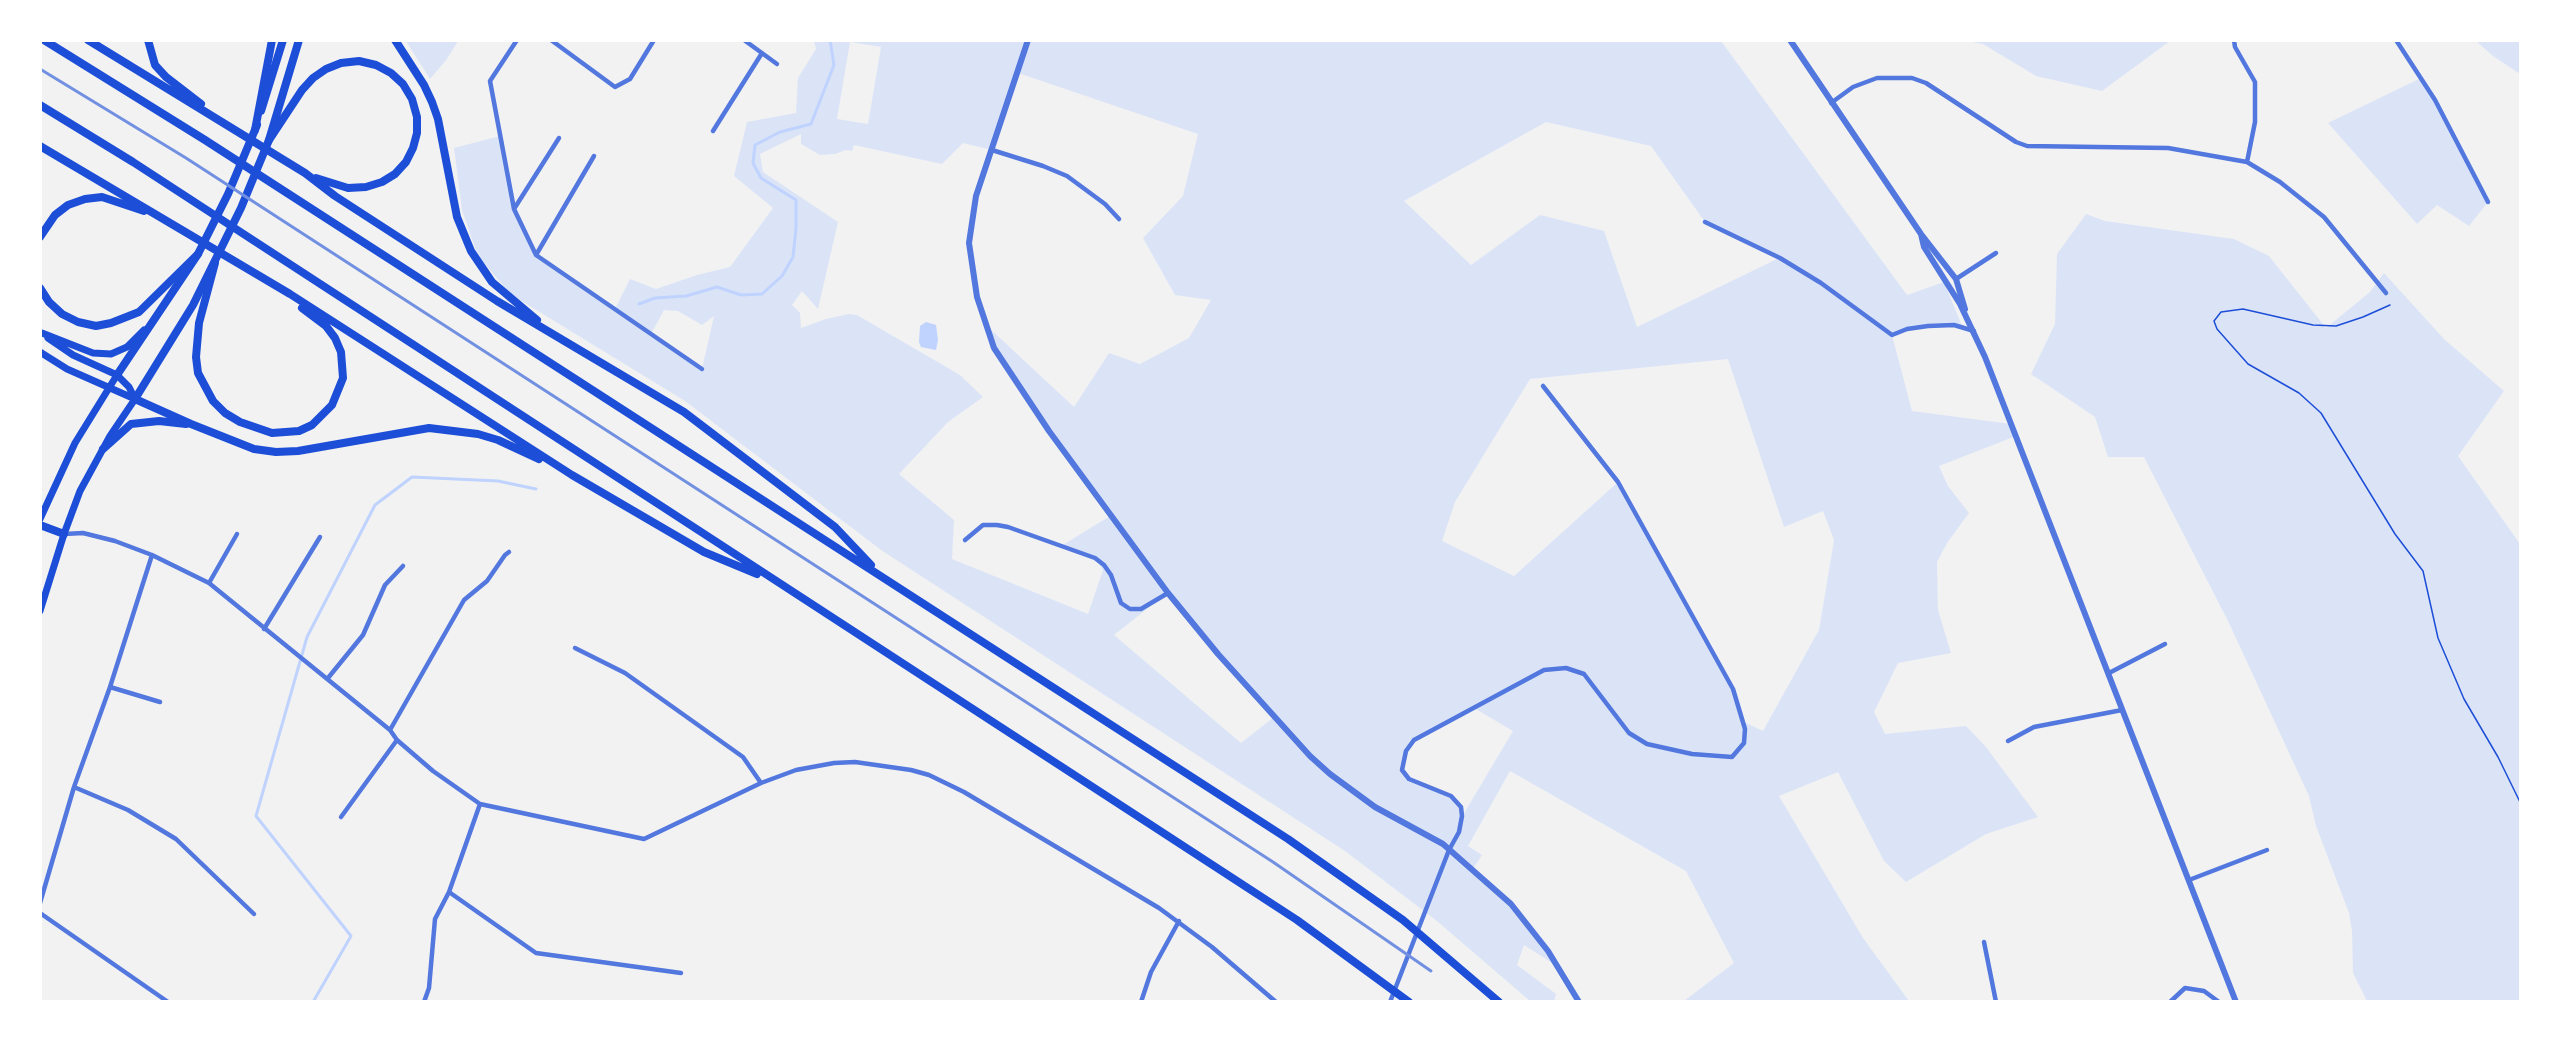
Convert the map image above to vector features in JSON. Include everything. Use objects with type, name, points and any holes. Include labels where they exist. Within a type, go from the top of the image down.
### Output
[{"type":"highway","points":[[44,40],[297,199],[1324,863],[1428,940],[1499,1002]]},
{"type":"highway","points":[[88,40],[305,173],[335,196],[497,302],[666,400],[710,430],[835,527],[881,577]]},
{"type":"highway","points":[[148,40],[155,64],[166,77],[215,117]]},
{"type":"highway","points":[[255,130],[272,40]]},
{"type":"highway","points":[[395,40],[424,85],[432,102],[440,130],[454,206],[471,251],[492,282],[506,296],[561,338]]},
{"type":"highway","points":[[269,140],[302,90],[326,69],[341,63],[359,61],[376,65],[391,73],[403,84],[412,99],[417,117],[417,133],[406,162],[395,174],[382,182],[366,187],[348,188],[331,184],[305,173]]},
{"type":"highway","points":[[40,105],[180,192],[1297,920],[1409,1002]]},
{"type":"highway","points":[[40,146],[317,311],[572,475],[704,552],[777,582]]},
{"type":"highway","points":[[40,237],[55,215],[68,205],[85,199],[102,197],[120,201],[166,220]]},
{"type":"highway","points":[[40,288],[49,302],[62,314],[78,322],[96,326],[111,323],[139,312],[198,254]]},
{"type":"highway","points":[[214,263],[197,341],[198,373],[204,387],[225,413],[240,422],[272,433],[299,431],[312,425],[333,405],[343,378],[341,352],[326,326],[260,277]]},
{"type":"highway","points":[[135,399],[254,449],[276,452],[319,449],[429,428],[453,430],[498,440],[572,475]]},
{"type":"highway","points":[[103,449],[131,424],[159,421],[191,424]]},
{"type":"highway","points":[[40,525],[64,534]]},
{"type":"main road","points":[[40,519],[70,452],[108,387],[198,254],[228,194],[255,130],[283,40]]},
{"type":"main road","points":[[40,611],[80,491],[103,449],[179,329],[241,208],[269,140],[299,40]]},
{"type":"main road","points":[[41,332],[93,353],[111,354],[127,347],[155,320]]},
{"type":"main road","points":[[41,332],[73,355],[117,375],[129,387],[135,399]]},
{"type":"main road","points":[[40,352],[67,369],[135,399]]},
{"type":"street","points":[[517,40],[490,81],[514,209],[536,255],[702,369]]},
{"type":"street","points":[[551,40],[615,87],[630,79],[654,40]]},
{"type":"street","points":[[744,40],[777,64]]},
{"type":"street","points":[[1028,40],[976,196],[969,243],[977,297],[994,348],[1048,431],[1168,593],[1218,654],[1316,762],[1367,802],[1436,839],[1517,911],[1548,951],[1579,1002]]},
{"type":"street","points":[[1790,40],[1921,234],[1956,279],[1963,297],[1966,315]]},
{"type":"street","points":[[2234,40],[2235,47],[2255,82],[2255,122],[2247,162]]},
{"type":"street","points":[[2396,40],[2435,100],[2488,201]]},
{"type":"street","points":[[713,131],[762,53]]},
{"type":"street","points":[[1831,103],[1853,87],[1877,78],[1912,78],[1926,83],[2016,142],[2027,146],[2168,148],[2247,162],[2280,182],[2325,217],[2386,293]]},
{"type":"street","points":[[514,209],[559,138]]},
{"type":"street","points":[[992,150],[1067,176],[1098,198],[1119,219]]},
{"type":"street","points":[[536,255],[594,156]]},
{"type":"street","points":[[1705,222],[1780,258],[1821,283],[1892,335],[1907,328],[1928,326],[1954,326],[1974,331]]},
{"type":"street","points":[[1921,234],[1924,247],[1974,331],[2236,1002]]},
{"type":"street","points":[[1956,279],[1996,253]]},
{"type":"street","points":[[1390,1002],[1449,850],[1459,832],[1462,816],[1461,807],[1451,796],[1409,779],[1402,770],[1406,751],[1414,741],[1544,670],[1566,668],[1584,674],[1629,733],[1647,744],[1692,754],[1732,757],[1744,742],[1745,729],[1733,689],[1618,482],[1544,386]]},
{"type":"street","points":[[965,540],[983,525],[997,525],[1095,558],[1111,575],[1121,603],[1130,609],[1141,609],[1168,593]]},
{"type":"street","points":[[64,534],[84,533],[115,541],[152,555],[209,583],[390,730],[397,740],[433,771],[480,804],[644,839],[761,783],[796,770],[834,763],[874,763],[929,775],[964,792],[1179,921],[1276,1002]]},
{"type":"street","points":[[209,583],[237,534]]},
{"type":"street","points":[[264,629],[320,537]]},
{"type":"street","points":[[390,730],[464,600],[487,580],[509,552]]},
{"type":"street","points":[[40,903],[74,787],[110,687],[152,555]]},
{"type":"street","points":[[328,678],[363,635],[385,585],[403,566]]},
{"type":"street","points":[[2109,673],[2165,644]]},
{"type":"street","points":[[575,648],[625,673],[743,757],[761,783]]},
{"type":"street","points":[[110,687],[160,702]]},
{"type":"street","points":[[2008,741],[2034,727],[2122,710]]},
{"type":"street","points":[[341,818],[397,740]]},
{"type":"street","points":[[74,787],[128,810],[176,839],[254,914]]},
{"type":"street","points":[[424,1002],[429,988],[435,919],[449,892],[480,804]]},
{"type":"street","points":[[2189,880],[2267,850]]},
{"type":"street","points":[[449,892],[536,953],[681,973]]},
{"type":"street","points":[[40,913],[168,1002]]},
{"type":"street","points":[[1141,1002],[1151,972],[1179,921]]},
{"type":"street","points":[[1984,942],[1996,1002]]},
{"type":"street","points":[[2170,1002],[2185,988],[2204,991],[2219,1002]]},
{"type":"path","points":[[2390,305],[2336,326],[2313,324],[2243,309],[2221,312],[2214,321],[2217,329],[2231,347],[2248,364],[2299,393],[2321,413],[2395,534],[2423,571],[2438,638],[2464,699],[2498,757],[2520,802]]},
{"type":"shaded area","points":[[406,41],[458,41],[447,59],[430,79]]},
{"type":"shaded area","points":[[814,41],[1721,41],[1907,295],[1944,282],[1962,326],[1928,326],[1892,335],[1912,411],[2011,424],[2016,436],[1939,466],[1948,486],[1969,513],[1947,543],[1937,562],[1938,610],[1951,653],[1898,663],[1874,712],[1885,734],[1966,726],[1986,747],[2038,817],[1986,834],[1906,882],[1884,861],[1838,772],[1779,796],[1863,938],[1909,1001],[1684,1001],[1734,963],[1686,871],[1510,771],[1468,846],[1482,855],[1472,870],[1511,904],[1557,966],[1524,945],[1517,965],[1556,994],[1554,1001],[1530,1001],[1437,921],[1345,851],[881,550],[685,401],[520,300],[506,289],[484,263],[475,248],[462,210],[454,148],[500,136],[514,209],[536,255],[615,309],[630,279],[656,289],[730,267],[773,208],[734,176],[747,122],[796,113],[798,78],[816,49]],"holes":[[[850,42],[881,47],[868,124],[837,119]],[[1018,73],[1198,134],[1183,196],[1143,238],[1175,295],[1211,300],[1189,338],[1140,364],[1109,353],[1074,407],[987,326],[994,348],[1110,516],[1061,546],[1095,558],[1103,570],[1088,614],[952,559],[954,520],[899,474],[948,422],[983,397],[960,375],[857,315],[849,314],[826,319],[801,328],[800,313],[792,305],[802,291],[818,309],[838,222],[763,172],[760,154],[801,134],[801,144],[820,155],[852,151],[854,145],[942,164],[963,143],[992,150]],[[1546,122],[1651,146],[1705,222],[1779,258],[1637,327],[1604,231],[1540,215],[1471,265],[1404,201]],[[664,310],[678,311],[702,325],[714,316],[702,369],[651,334]],[[1728,359],[1784,527],[1823,511],[1834,540],[1819,630],[1763,731],[1742,721],[1733,689],[1618,482],[1514,576],[1442,541],[1455,502],[1530,379]],[[1167,593],[1274,717],[1241,743],[1114,635]],[[1474,708],[1513,731],[1463,815],[1461,807],[1451,796],[1409,779],[1402,770],[1406,751],[1414,741]]]},
{"type":"shaded area","points":[[1967,41],[2170,41],[2102,91],[2036,76],[1983,44]]},
{"type":"shaded area","points":[[2476,41],[2520,41],[2520,74],[2493,56]]},
{"type":"shaded area","points":[[2421,78],[2488,202],[2469,226],[2437,205],[2417,224],[2328,123]]},
{"type":"shaded area","points":[[2086,214],[2105,221],[2234,239],[2269,256],[2326,328],[2370,292],[2384,273],[2444,339],[2504,391],[2458,456],[2520,544],[2520,1001],[2367,1001],[2353,973],[2349,913],[2316,826],[2309,796],[2228,621],[2144,457],[2108,457],[2095,417],[2031,374],[2055,324],[2057,254]]},
{"type":"water","points":[[926,322],[936,325],[938,340],[936,350],[921,347],[919,342],[920,326]]},
{"type":"waterway","points":[[639,304],[655,298],[686,296],[717,287],[741,295],[762,294],[782,276],[793,257],[796,200],[761,178],[753,163],[755,145],[780,132],[811,124],[834,65],[830,40]]},
{"type":"waterway","points":[[313,1002],[351,936],[256,816],[307,637],[375,505],[412,477],[498,481],[536,489]]},
{"type":"railway","points":[[40,69],[186,158],[1273,862],[1431,971]]}]
